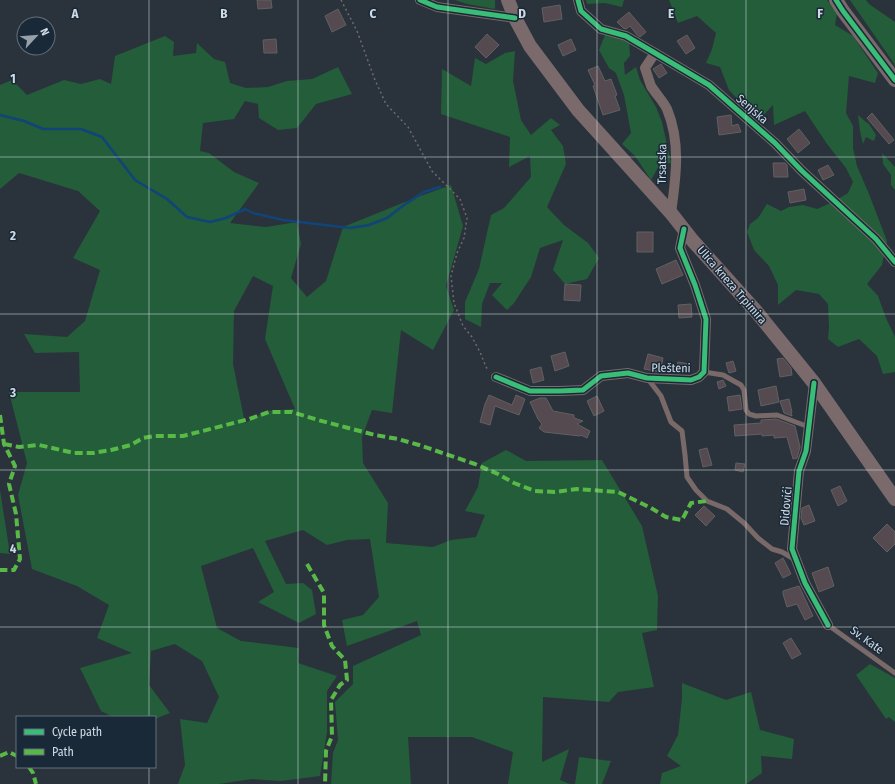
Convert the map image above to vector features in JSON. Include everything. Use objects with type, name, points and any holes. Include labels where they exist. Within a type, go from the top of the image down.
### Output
[{"type":"main road","name":"Ulica kneza Trpimira","points":[[508,0],[515,18],[530,46],[578,110],[671,213],[693,241],[755,310],[814,383],[895,499]]},
{"type":"main road","points":[[836,0],[895,80]]},
{"type":"street","points":[[420,0],[437,7],[515,18]]},
{"type":"street","name":"Senjska","points":[[578,0],[581,11],[600,29],[626,36],[709,85],[775,143],[802,171],[876,239],[895,262]]},
{"type":"street","name":"Trsatska","points":[[655,53],[645,68],[651,85],[666,108],[674,128],[677,153],[675,186],[671,213]]},
{"type":"street","name":"Plešteni","points":[[496,377],[530,391],[583,390],[601,376],[628,373],[647,378],[691,380],[699,377],[704,372],[706,320],[680,248],[684,229]]},
{"type":"street","name":"Didovići","points":[[814,383],[806,452],[799,471],[792,549],[805,583],[828,625]]},
{"type":"lane","points":[[704,372],[723,375],[741,385],[744,390],[746,410],[749,414],[756,416],[778,415],[810,427]]},
{"type":"lane","points":[[647,378],[661,396],[671,422],[682,431],[687,477],[696,490],[707,501],[727,509],[772,549],[782,552],[797,561]]},
{"type":"lane","name":"Sv. Kate","points":[[828,625],[895,673]]},
{"type":"path","points":[[341,0],[357,31],[374,80],[386,104],[408,127],[432,171],[460,199],[467,218],[464,238],[457,253],[451,276],[454,303],[463,326],[472,337],[486,367],[496,377]]},
{"type":"green space","points":[[455,0],[495,0],[495,9],[467,4]]},
{"type":"green space","points":[[586,0],[624,0],[622,7],[605,3],[587,4]]},
{"type":"green space","points":[[669,0],[827,0],[837,13],[835,25],[853,36],[878,73],[875,83],[849,76],[846,113],[853,126],[853,148],[857,166],[887,241],[882,265],[867,284],[878,296],[895,337],[895,372],[883,374],[877,356],[859,339],[838,347],[828,339],[828,304],[819,294],[796,290],[778,305],[778,285],[769,266],[754,250],[747,232],[750,224],[758,218],[767,204],[781,211],[789,207],[803,205],[817,209],[848,193],[853,182],[846,168],[827,144],[805,111],[774,125],[773,105],[759,120],[744,106],[729,90],[720,67],[706,63],[712,49],[716,33],[697,16],[678,23]]},
{"type":"green space","points":[[850,0],[866,0],[869,4],[895,22],[895,65]]},
{"type":"green space","points":[[605,35],[629,42],[630,56],[624,63],[625,75],[636,67],[640,80],[656,107],[662,122],[671,163],[660,164],[651,180],[635,156],[622,144],[631,133],[624,95],[616,73],[609,68],[599,50]]},
{"type":"green space","points":[[165,36],[174,42],[173,56],[196,53],[197,43],[214,59],[225,62],[230,83],[246,88],[268,87],[287,81],[312,79],[338,67],[352,94],[316,104],[297,128],[278,130],[259,118],[258,104],[245,101],[234,119],[203,123],[200,151],[209,153],[234,172],[259,183],[230,223],[266,227],[297,222],[301,244],[291,278],[307,297],[326,281],[343,227],[451,185],[463,226],[446,286],[454,310],[433,350],[401,330],[392,413],[372,410],[362,437],[363,463],[388,503],[386,543],[433,547],[451,540],[476,537],[485,515],[465,511],[478,487],[482,463],[506,450],[526,461],[602,460],[642,526],[658,596],[657,630],[642,633],[654,687],[618,692],[609,702],[543,697],[542,762],[569,749],[560,780],[570,784],[508,784],[513,752],[472,737],[408,737],[411,784],[331,784],[333,753],[338,740],[335,702],[353,684],[353,666],[421,635],[417,621],[347,646],[342,620],[363,615],[379,597],[370,539],[347,540],[327,545],[303,530],[265,541],[286,584],[303,583],[312,590],[316,614],[299,623],[258,602],[274,592],[253,548],[201,566],[217,628],[241,641],[299,648],[298,663],[337,676],[327,691],[327,732],[320,776],[281,781],[252,779],[219,784],[178,784],[185,765],[180,719],[207,723],[219,697],[202,661],[175,644],[151,651],[149,685],[170,713],[156,719],[156,716],[111,716],[101,711],[80,668],[132,653],[97,638],[109,605],[77,586],[32,569],[18,495],[27,463],[9,392],[80,392],[79,352],[35,353],[24,334],[67,337],[85,321],[100,270],[73,258],[100,211],[78,191],[19,173],[0,189],[0,85],[12,80],[27,95],[64,80],[81,84],[100,79],[111,84],[115,56]],"holes":[[[253,276],[273,286],[265,339],[295,409],[266,411],[245,423],[233,364],[234,311]]]},
{"type":"green space","points":[[515,51],[513,81],[521,120],[531,135],[551,118],[560,125],[551,130],[563,146],[566,164],[547,207],[564,225],[588,243],[599,258],[587,279],[565,284],[553,270],[563,240],[540,248],[531,277],[514,303],[507,310],[492,295],[502,283],[490,283],[482,304],[481,327],[465,319],[465,302],[479,269],[491,215],[504,208],[531,177],[530,156],[509,167],[510,137],[441,114],[442,69],[471,86],[475,58],[486,64],[505,53]]},
{"type":"green space","points":[[858,115],[869,124],[876,135],[874,141],[866,137],[863,144]]},
{"type":"green space","points":[[882,153],[895,167],[895,190],[891,185],[891,175],[883,164]]},
{"type":"green space","points":[[0,490],[10,554],[0,553]]},
{"type":"green space","points":[[870,664],[895,678],[895,722],[889,717],[886,719],[856,675]]},
{"type":"green space","points":[[682,683],[726,700],[751,692],[760,730],[794,739],[792,759],[761,756],[762,773],[746,784],[660,784],[662,773],[681,766],[667,756],[678,735]]},
{"type":"green space","points":[[579,757],[611,761],[602,784],[575,784]]},
{"type":"building","points":[[257,0],[271,0],[272,8],[258,9]]},
{"type":"building","points":[[560,5],[562,19],[544,22],[542,8]]},
{"type":"building","points":[[338,9],[346,25],[332,32],[325,16]]},
{"type":"building","points":[[629,12],[646,32],[640,37],[630,26],[626,29],[617,22]]},
{"type":"building","points":[[487,34],[499,45],[486,58],[475,47]]},
{"type":"building","points":[[687,35],[695,48],[686,54],[677,41]]},
{"type":"building","points":[[276,39],[277,53],[264,53],[263,40]]},
{"type":"building","points":[[571,39],[576,50],[563,56],[558,45]]},
{"type":"building","points":[[661,64],[667,73],[659,78],[653,69]]},
{"type":"building","points":[[598,66],[605,81],[611,79],[617,95],[615,96],[620,110],[603,115],[593,86],[595,85],[588,70]]},
{"type":"building","points":[[872,113],[894,140],[889,144],[867,118]]},
{"type":"building","points":[[731,115],[732,126],[738,124],[741,132],[719,135],[717,117]]},
{"type":"building","points":[[799,129],[810,143],[798,153],[787,139]]},
{"type":"building","points":[[773,163],[785,163],[787,165],[788,177],[774,177]]},
{"type":"building","points":[[828,165],[834,175],[823,180],[818,170]]},
{"type":"building","points":[[804,189],[806,200],[790,203],[788,192]]},
{"type":"building","points":[[637,232],[653,232],[653,252],[637,252]]},
{"type":"building","points":[[676,260],[683,275],[662,284],[656,269]]},
{"type":"building","points":[[565,284],[581,285],[580,301],[564,300]]},
{"type":"building","points":[[691,304],[692,317],[679,318],[678,305]]},
{"type":"building","points":[[565,352],[569,366],[555,371],[551,356]]},
{"type":"building","points":[[648,354],[663,358],[660,372],[644,369]]},
{"type":"building","points":[[783,358],[791,368],[792,375],[780,377],[777,359]]},
{"type":"building","points":[[733,361],[736,371],[729,373],[726,363]]},
{"type":"building","points":[[678,362],[689,364],[687,372],[676,370]]},
{"type":"building","points":[[541,367],[544,380],[533,383],[530,370]]},
{"type":"building","points":[[723,380],[726,386],[719,389],[717,382]]},
{"type":"building","points":[[776,386],[779,402],[761,406],[758,390]]},
{"type":"building","points":[[489,395],[512,405],[516,395],[525,399],[519,415],[495,406],[490,425],[480,422]]},
{"type":"building","points":[[740,395],[742,409],[729,411],[727,397]]},
{"type":"building","points":[[597,396],[604,411],[594,416],[587,401]]},
{"type":"building","points":[[540,398],[546,398],[553,411],[574,415],[574,418],[583,421],[577,424],[590,431],[587,438],[581,435],[544,432],[539,428],[542,424],[530,402]]},
{"type":"building","points":[[789,399],[792,416],[784,413],[780,401]]},
{"type":"building","points":[[776,419],[795,426],[800,447],[797,458],[793,459],[787,437],[774,438],[774,435],[762,436],[762,434],[735,436],[734,425],[761,423],[761,420]]},
{"type":"building","points":[[707,448],[712,465],[703,467],[699,450]]},
{"type":"building","points":[[736,463],[745,464],[743,472],[735,470]]},
{"type":"building","points":[[840,486],[847,501],[838,506],[831,490]]},
{"type":"building","points":[[809,505],[815,521],[804,525],[801,518],[802,508]]},
{"type":"building","points":[[704,506],[715,516],[706,526],[695,515]]},
{"type":"building","points":[[887,524],[895,532],[895,544],[887,552],[873,538]]},
{"type":"building","points":[[783,558],[791,574],[783,578],[775,563]]},
{"type":"building","points":[[828,567],[834,586],[819,592],[812,573]]},
{"type":"building","points":[[799,586],[813,616],[805,620],[797,604],[787,607],[783,594],[783,591]]},
{"type":"building","points":[[791,638],[801,654],[792,659],[783,643]]},
{"type":"waterway","points":[[0,115],[24,121],[43,129],[81,129],[102,137],[135,180],[167,199],[187,217],[210,222],[226,218],[245,209],[253,213],[283,220],[350,228],[369,225],[387,218],[424,192],[440,187]]},
{"type":"marked path","points":[[4,444],[19,447],[39,445],[74,453],[93,453],[131,445],[143,438],[155,436],[183,436],[249,419],[269,412],[292,412],[375,435],[419,445],[475,464],[514,483],[535,491],[555,492],[577,489],[618,492],[666,517],[682,520],[691,503],[707,501]]},
{"type":"marked path","points":[[0,415],[4,444],[15,466],[9,484],[16,514],[20,559],[14,570],[0,570]]},
{"type":"marked path","points":[[307,564],[324,593],[324,625],[332,646],[345,660],[347,680],[340,685],[331,700],[332,736],[326,751],[325,784]]},
{"type":"marked path","points":[[0,756],[9,752],[16,756]]},
{"type":"marked path","points":[[30,768],[33,773],[36,784]]},
{"type":"cycle path","points":[[420,0],[437,7],[515,18]]},
{"type":"cycle path","points":[[578,0],[581,11],[601,29],[626,36],[709,85],[775,143],[802,171],[876,239],[895,262]]},
{"type":"cycle path","points":[[836,0],[895,80]]},
{"type":"cycle path","points":[[496,377],[530,391],[583,390],[601,376],[628,373],[647,378],[691,380],[699,377],[704,372],[706,319],[695,285],[680,248],[684,229]]},
{"type":"cycle path","points":[[814,383],[806,451],[799,471],[792,549],[805,583],[828,625]]}]
